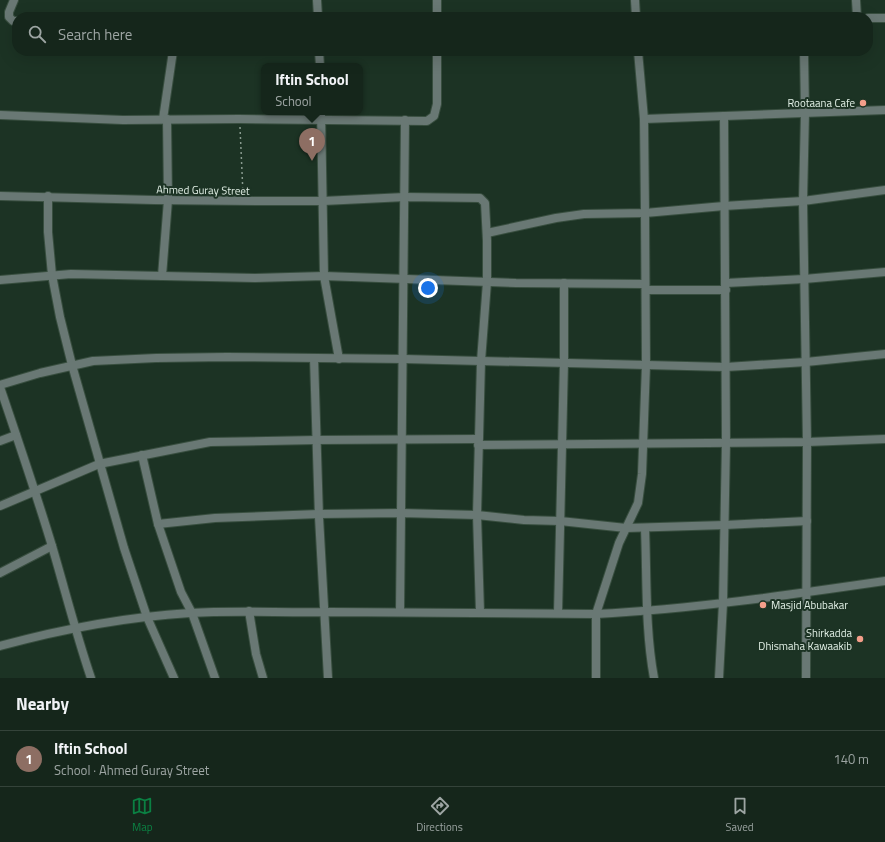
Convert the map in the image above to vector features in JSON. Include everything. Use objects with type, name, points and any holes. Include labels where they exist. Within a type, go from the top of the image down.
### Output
[{"type":"street","points":[[12,20],[9,17],[9,12],[14,0]]},
{"type":"street","points":[[317,0],[318,12]]},
{"type":"street","points":[[437,0],[437,12]]},
{"type":"street","points":[[635,0],[636,12]]},
{"type":"street","points":[[856,0],[857,12]]},
{"type":"street","points":[[873,18],[885,18]]},
{"type":"street","points":[[162,276],[168,200],[165,119],[172,56]]},
{"type":"street","points":[[0,115],[123,120],[239,119],[321,116],[427,121],[434,116],[436,104],[437,56]]},
{"type":"street","points":[[596,678],[596,614],[617,550],[638,503],[642,474],[646,365],[646,287],[644,119],[638,56]]},
{"type":"street","points":[[804,56],[805,112],[803,201],[807,442],[806,678]]},
{"type":"street","points":[[644,119],[885,110]]},
{"type":"street","points":[[321,116],[324,276],[339,359]]},
{"type":"street","points":[[719,678],[723,603],[726,442],[724,116]]},
{"type":"street","points":[[400,612],[404,359],[405,120]]},
{"type":"street","points":[[487,233],[584,214],[645,214],[724,206],[803,201],[885,190]]},
{"type":"street","name":"Ahmed Guray Street","points":[[0,196],[243,201],[323,201],[405,197],[480,198],[485,203],[487,233],[487,282],[478,442],[477,515],[480,612]]},
{"type":"street","points":[[48,196],[48,232],[52,275],[60,317],[72,365],[124,548],[148,617],[174,678]]},
{"type":"street","points":[[0,280],[71,274],[255,278],[324,276],[646,287],[726,286],[885,272]]},
{"type":"street","points":[[558,613],[564,362],[564,283]]},
{"type":"street","points":[[82,678],[90,676],[74,628],[52,546],[0,386],[40,373],[72,365],[93,362],[156,358],[227,357],[404,359],[726,367],[806,362],[885,354]]},
{"type":"street","points":[[314,358],[318,514],[328,678]]},
{"type":"street","points":[[0,441],[16,435]]},
{"type":"street","points":[[0,506],[99,464],[210,442],[402,440],[561,444],[807,442],[885,439]]},
{"type":"street","points":[[142,456],[158,524],[181,592],[192,613],[214,678]]},
{"type":"street","points":[[158,524],[215,518],[318,514],[401,513],[477,515],[524,520],[560,521],[626,528],[807,521]]},
{"type":"street","points":[[645,528],[648,611],[654,678]]},
{"type":"street","points":[[0,573],[52,546]]},
{"type":"street","points":[[0,646],[35,636],[74,628],[148,617],[192,613],[249,611],[596,614],[648,611],[723,603],[885,581]]},
{"type":"street","points":[[249,611],[256,654],[263,678]]},
{"type":"path","points":[[239,119],[243,201]]},
{"type":"place","name":"Rootaana Cafe","points":[[863,103]]},
{"type":"place","name":"Iftin School","points":[[312,161]]},
{"type":"place","name":"Masjid Abubakar","points":[[763,605]]},
{"type":"place","name":"Shirkadda Dhismaha Kawaakib","points":[[860,639]]}]
